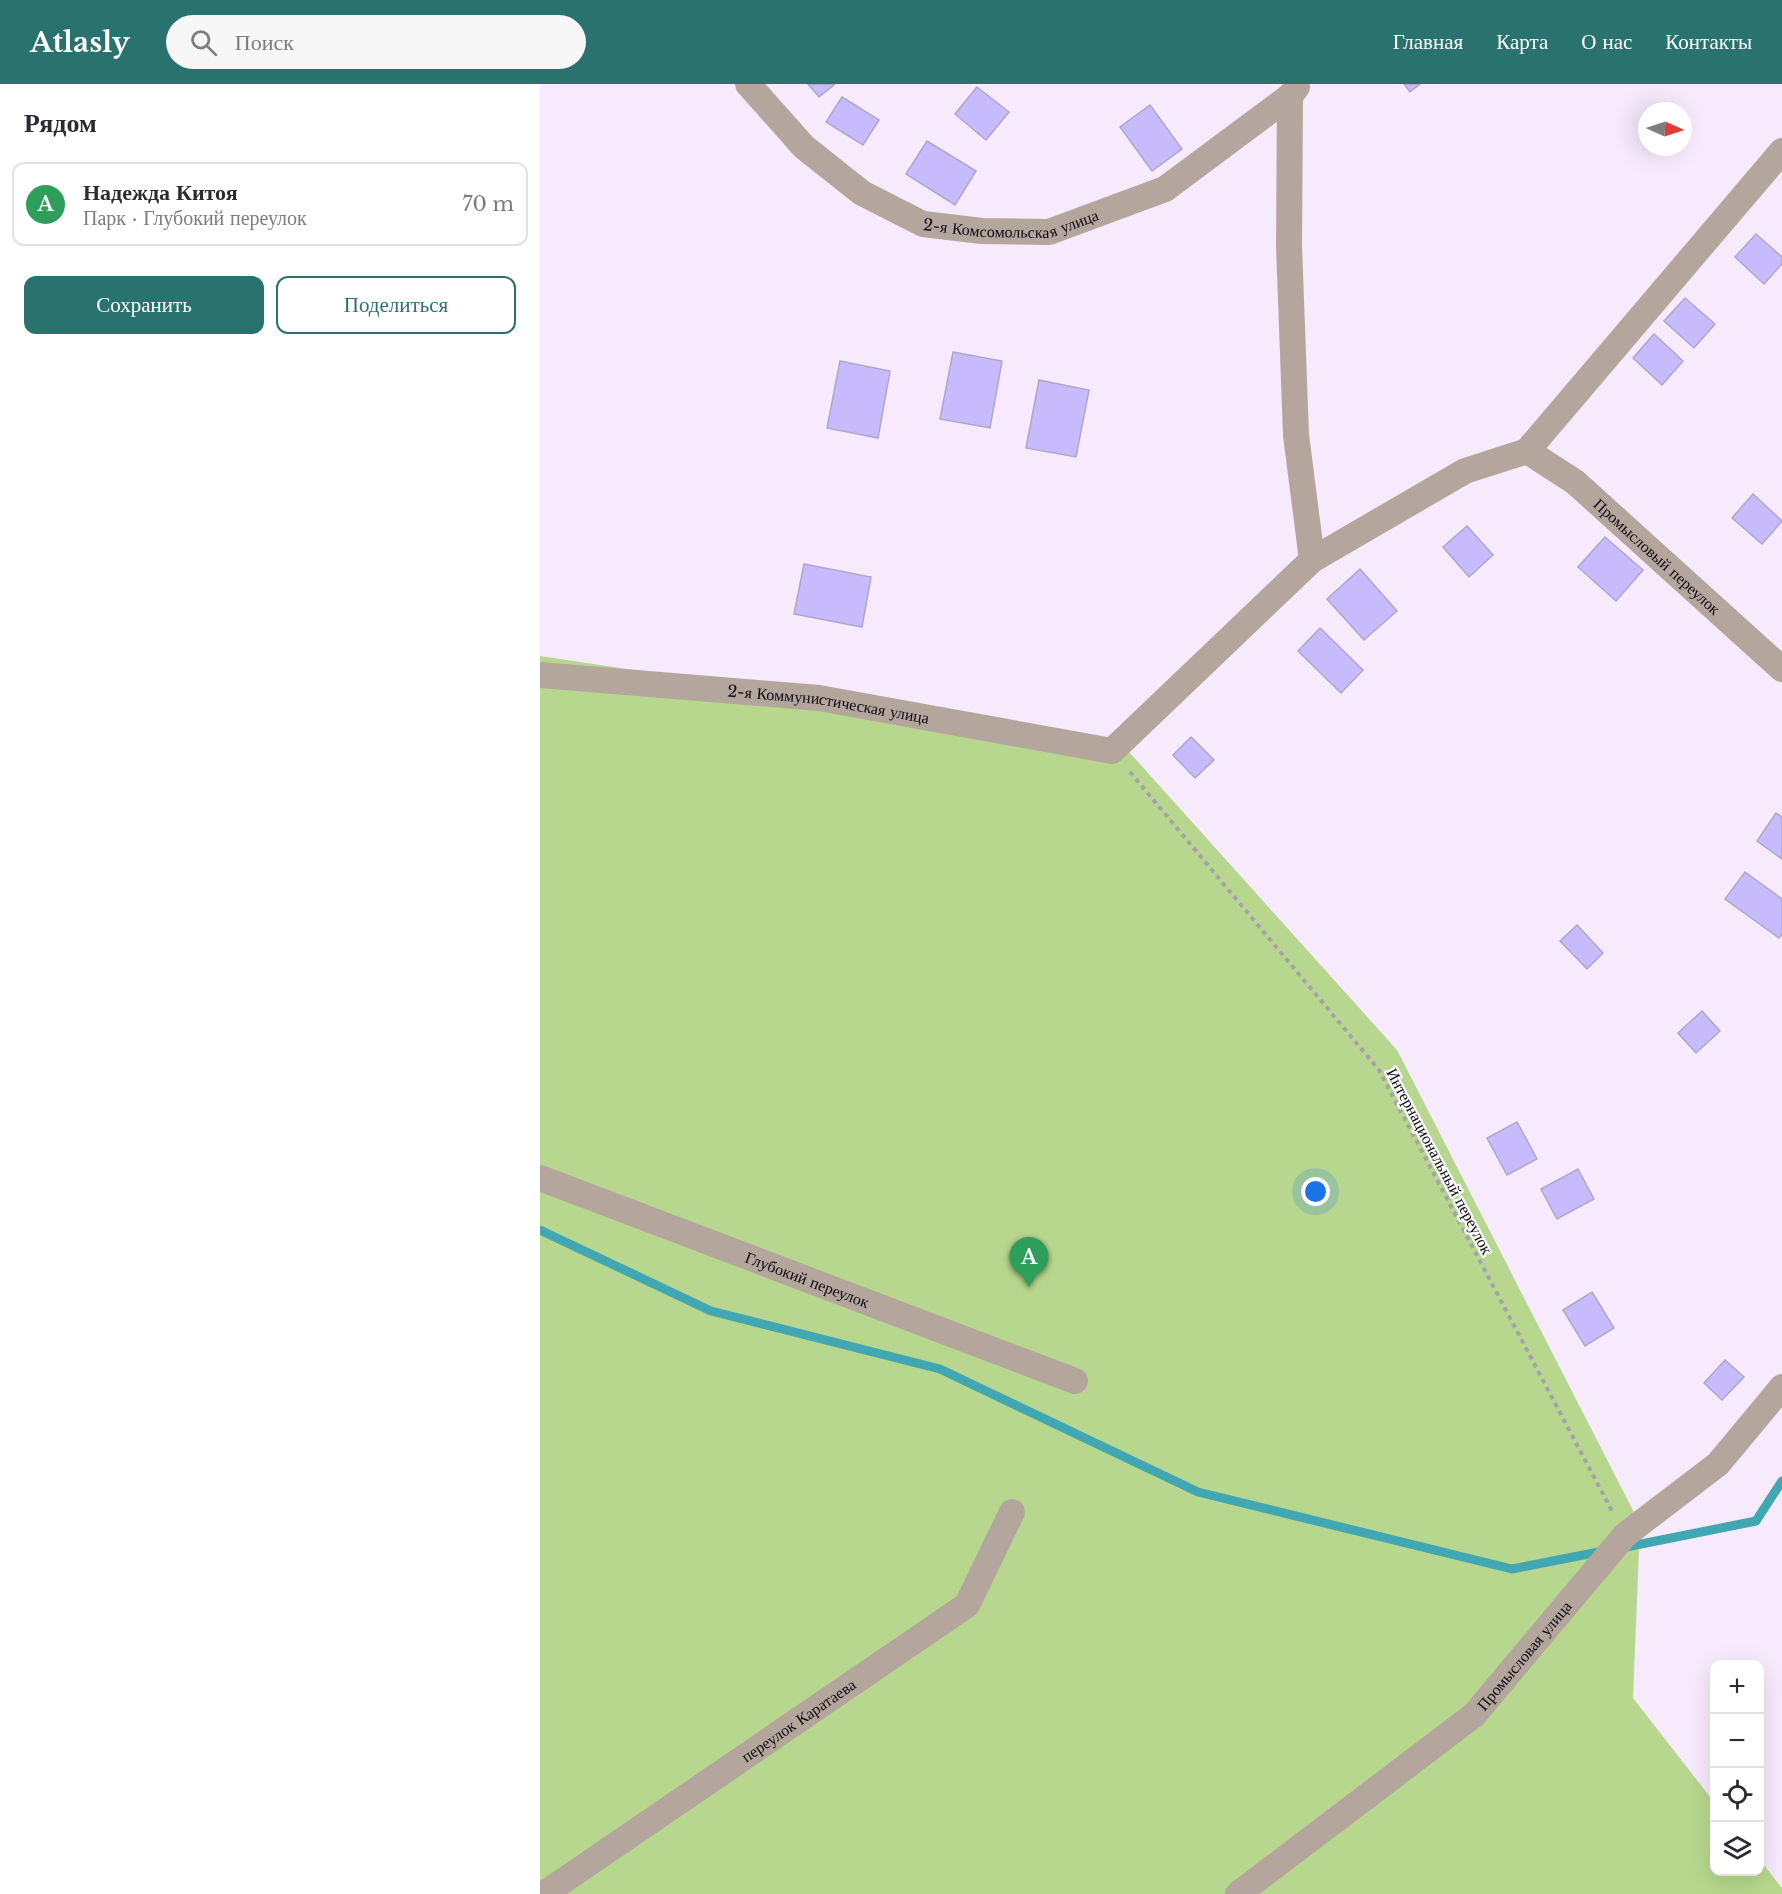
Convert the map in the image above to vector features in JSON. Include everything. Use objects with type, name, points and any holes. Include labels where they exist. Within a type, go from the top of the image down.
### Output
[{"type":"street","name":"2-я Комсомольская улица","points":[[748,84],[804,147],[862,193],[923,224],[982,231],[1049,232],[1165,189],[1294,90]]},
{"type":"street","points":[[1294,90],[1288,246],[1296,435],[1312,560]]},
{"type":"street","points":[[1112,751],[1312,560],[1466,471],[1527,451],[1782,151]]},
{"type":"street","name":"Промысловый переулок","points":[[1527,451],[1575,482],[1782,669]]},
{"type":"street","name":"2-я Коммунистическая улица","points":[[540,675],[819,698],[1112,751]]},
{"type":"street","name":"Глубокий переулок","points":[[540,1178],[1075,1381]]},
{"type":"street","name":"Промысловая улица","points":[[1238,1894],[1474,1715],[1625,1535],[1718,1464],[1782,1387]]},
{"type":"street","name":"переулок Каратаева","points":[[544,1894],[967,1605],[1012,1512]]},
{"type":"path","name":"Интернациональный переулок","points":[[1112,751],[1379,1070],[1625,1535]]},
{"type":"green space","points":[[540,656],[1121,743],[1397,1050],[1640,1524],[1633,1698],[1710,1797],[1710,1876],[1764,1876],[1764,1865],[1782,1888],[1782,1894],[540,1894]]},
{"type":"building","points":[[808,84],[835,84],[819,97]]},
{"type":"building","points":[[1404,84],[1420,84],[1410,92]]},
{"type":"building","points":[[977,87],[1009,112],[986,140],[955,114]]},
{"type":"building","points":[[842,97],[879,120],[863,145],[826,122]]},
{"type":"building","points":[[1150,105],[1182,149],[1152,171],[1120,127]]},
{"type":"building","points":[[927,141],[976,171],[955,205],[906,174]]},
{"type":"building","points":[[1756,234],[1782,257],[1782,264],[1764,284],[1735,257]]},
{"type":"building","points":[[1685,298],[1715,324],[1694,348],[1664,321]]},
{"type":"building","points":[[1654,334],[1683,361],[1662,385],[1633,358]]},
{"type":"building","points":[[953,352],[1002,361],[990,428],[940,419]]},
{"type":"building","points":[[840,361],[890,371],[878,438],[827,428]]},
{"type":"building","points":[[1039,380],[1089,390],[1076,457],[1026,448]]},
{"type":"building","points":[[1753,494],[1782,521],[1762,544],[1732,518]]},
{"type":"building","points":[[1467,526],[1493,555],[1469,577],[1443,547]]},
{"type":"building","points":[[1605,537],[1643,570],[1616,601],[1578,567]]},
{"type":"building","points":[[804,564],[871,577],[862,627],[794,614]]},
{"type":"building","points":[[1360,569],[1397,611],[1364,640],[1327,599]]},
{"type":"building","points":[[1320,628],[1363,670],[1341,693],[1298,651]]},
{"type":"building","points":[[1191,737],[1214,760],[1195,778],[1173,755]]},
{"type":"building","points":[[1776,813],[1782,817],[1782,859],[1757,841]]},
{"type":"building","points":[[1745,872],[1782,899],[1782,934],[1779,938],[1725,899]]},
{"type":"building","points":[[1577,925],[1603,953],[1587,969],[1560,941]]},
{"type":"building","points":[[1702,1011],[1720,1031],[1696,1053],[1678,1033]]},
{"type":"building","points":[[1517,1122],[1537,1159],[1507,1175],[1487,1138]]},
{"type":"building","points":[[1578,1169],[1594,1199],[1557,1219],[1541,1189]]},
{"type":"building","points":[[1592,1292],[1614,1328],[1585,1346],[1563,1310]]},
{"type":"building","points":[[1725,1360],[1744,1377],[1722,1400],[1704,1383]]},
{"type":"waterway","points":[[540,1230],[711,1311],[940,1369],[1198,1492],[1512,1569],[1604,1551]]},
{"type":"waterway","points":[[1621,1548],[1756,1521],[1782,1481]]},
{"type":"place","name":"Надежда Китоя","points":[[1029,1287]]}]
